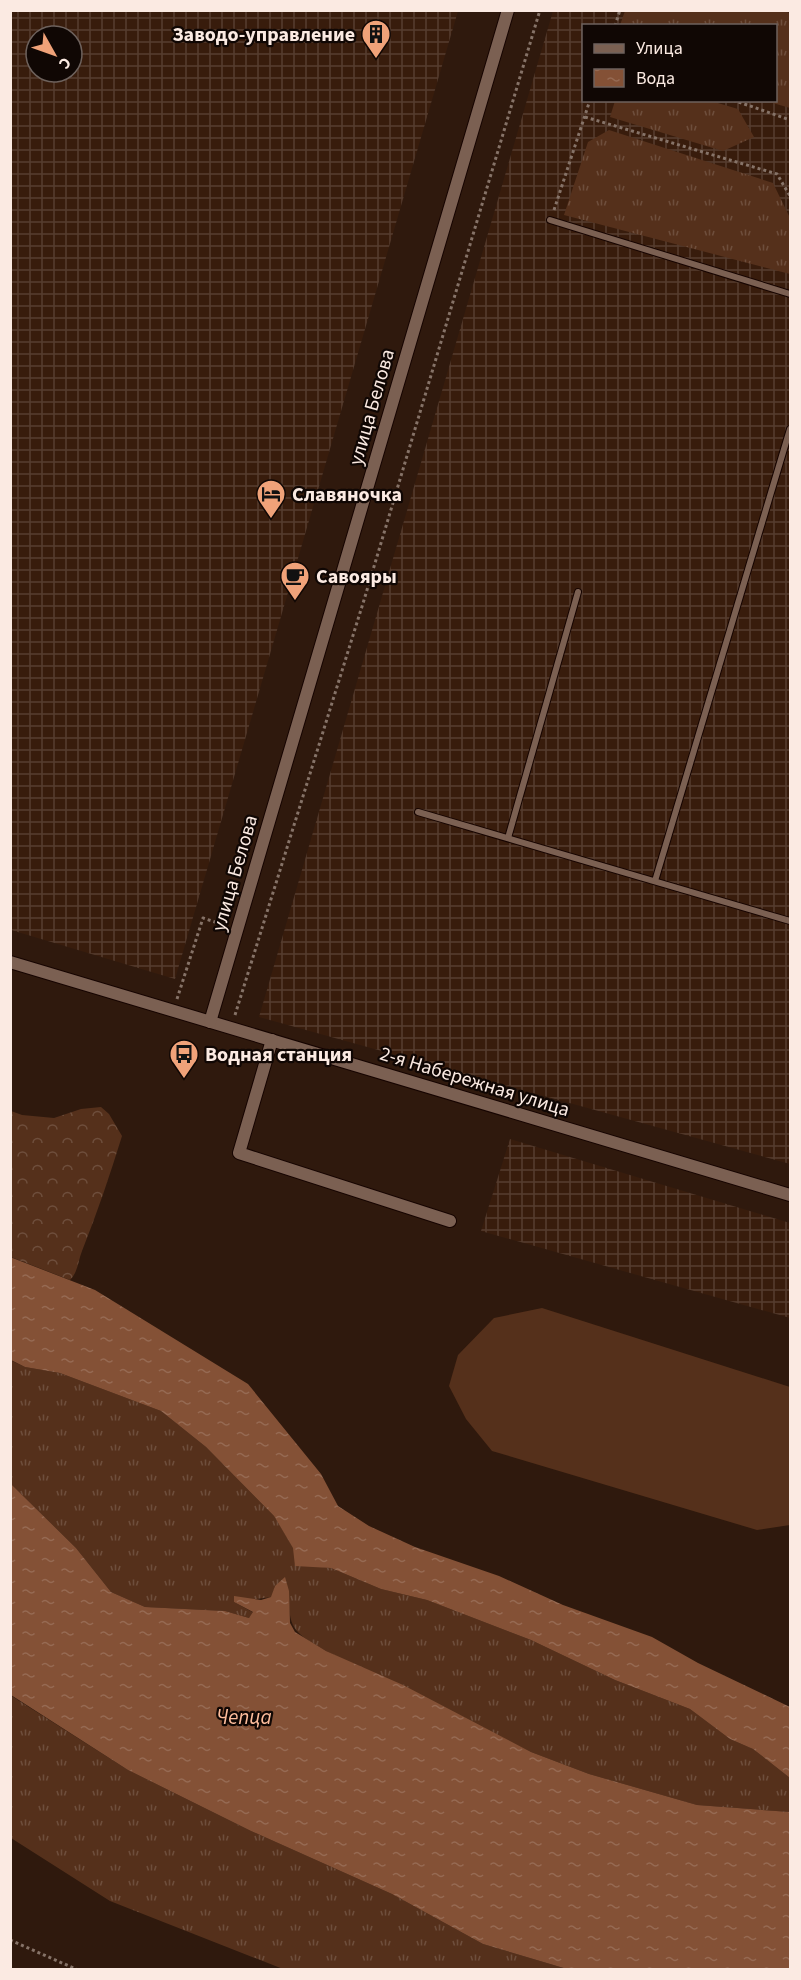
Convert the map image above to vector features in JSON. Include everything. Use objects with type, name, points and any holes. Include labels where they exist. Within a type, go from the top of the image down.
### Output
[{"type":"street","name":"улица Белова","points":[[210,1022],[508,10]]},
{"type":"street","name":"2-я Набережная улица","points":[[10,962],[790,1195]]},
{"type":"street","points":[[272,1040],[238,1153],[450,1221]]},
{"type":"lane","points":[[550,220],[790,294]]},
{"type":"lane","points":[[655,881],[790,429]]},
{"type":"lane","points":[[508,838],[578,592]]},
{"type":"lane","points":[[418,812],[790,921]]},
{"type":"path","points":[[235,1015],[540,10]]},
{"type":"path","points":[[550,220],[589,102]]},
{"type":"path","points":[[738,102],[790,120]]},
{"type":"path","points":[[585,117],[777,174],[790,196]]},
{"type":"path","points":[[166,996],[178,999],[203,918],[259,938]]},
{"type":"path","points":[[10,1940],[78,1970]]},
{"type":"shaded area","points":[[10,11],[458,11],[175,979],[11,930]]},
{"type":"shaded area","points":[[553,11],[790,11],[790,1164],[259,1017]]},
{"type":"shaded area","points":[[510,1139],[790,1223],[790,1318],[481,1231]]},
{"type":"green space","points":[[625,11],[784,11],[790,13],[790,108],[769,102],[777,102],[777,24],[620,24]]},
{"type":"green space","points":[[615,102],[714,102],[738,109],[754,137],[723,151],[610,117]]},
{"type":"green space","points":[[609,130],[773,183],[790,218],[790,274],[564,215],[588,142]]},
{"type":"green space","points":[[101,1107],[109,1114],[122,1136],[76,1270],[70,1280],[11,1257],[11,1111],[22,1115],[54,1118],[81,1109]]},
{"type":"green space","points":[[542,1308],[790,1387],[790,1525],[757,1530],[492,1451],[466,1419],[449,1386],[458,1355],[494,1318]]},
{"type":"green space","points":[[10,1360],[25,1367],[60,1373],[161,1411],[206,1447],[274,1516],[304,1565],[331,1568],[381,1589],[427,1600],[531,1640],[615,1680],[690,1709],[730,1739],[753,1749],[790,1778],[790,1812],[697,1805],[589,1774],[531,1752],[326,1651],[307,1639],[300,1634],[292,1622],[289,1591],[275,1586],[272,1597],[234,1602],[254,1613],[249,1618],[225,1611],[145,1607],[111,1592],[76,1548],[11,1484]]},
{"type":"green space","points":[[10,1695],[128,1770],[251,1831],[392,1894],[483,1944],[567,1969],[283,1969],[110,1901],[11,1838]]},
{"type":"water","points":[[10,1257],[95,1290],[248,1384],[321,1474],[338,1506],[369,1526],[415,1547],[499,1576],[563,1605],[652,1637],[698,1663],[790,1707],[790,1778],[753,1749],[730,1739],[690,1709],[615,1680],[531,1640],[427,1600],[381,1589],[331,1568],[295,1566],[293,1548],[274,1516],[206,1447],[161,1411],[60,1373],[25,1367],[11,1360]]},
{"type":"water","name":"Чепца","points":[[11,1484],[76,1548],[111,1592],[145,1607],[225,1611],[249,1618],[253,1612],[234,1602],[234,1596],[261,1600],[271,1597],[275,1586],[285,1577],[289,1591],[290,1623],[295,1632],[326,1651],[403,1685],[531,1752],[589,1774],[697,1805],[790,1812],[790,1969],[567,1969],[483,1944],[392,1894],[251,1831],[128,1770],[11,1695]]},
{"type":"place","name":"Заводо-управление","points":[[376,60]]},
{"type":"place","name":"Славяночка","points":[[271,520]]},
{"type":"place","name":"Савояры","points":[[295,602]]},
{"type":"place","name":"Водная станция","points":[[184,1080]]}]
